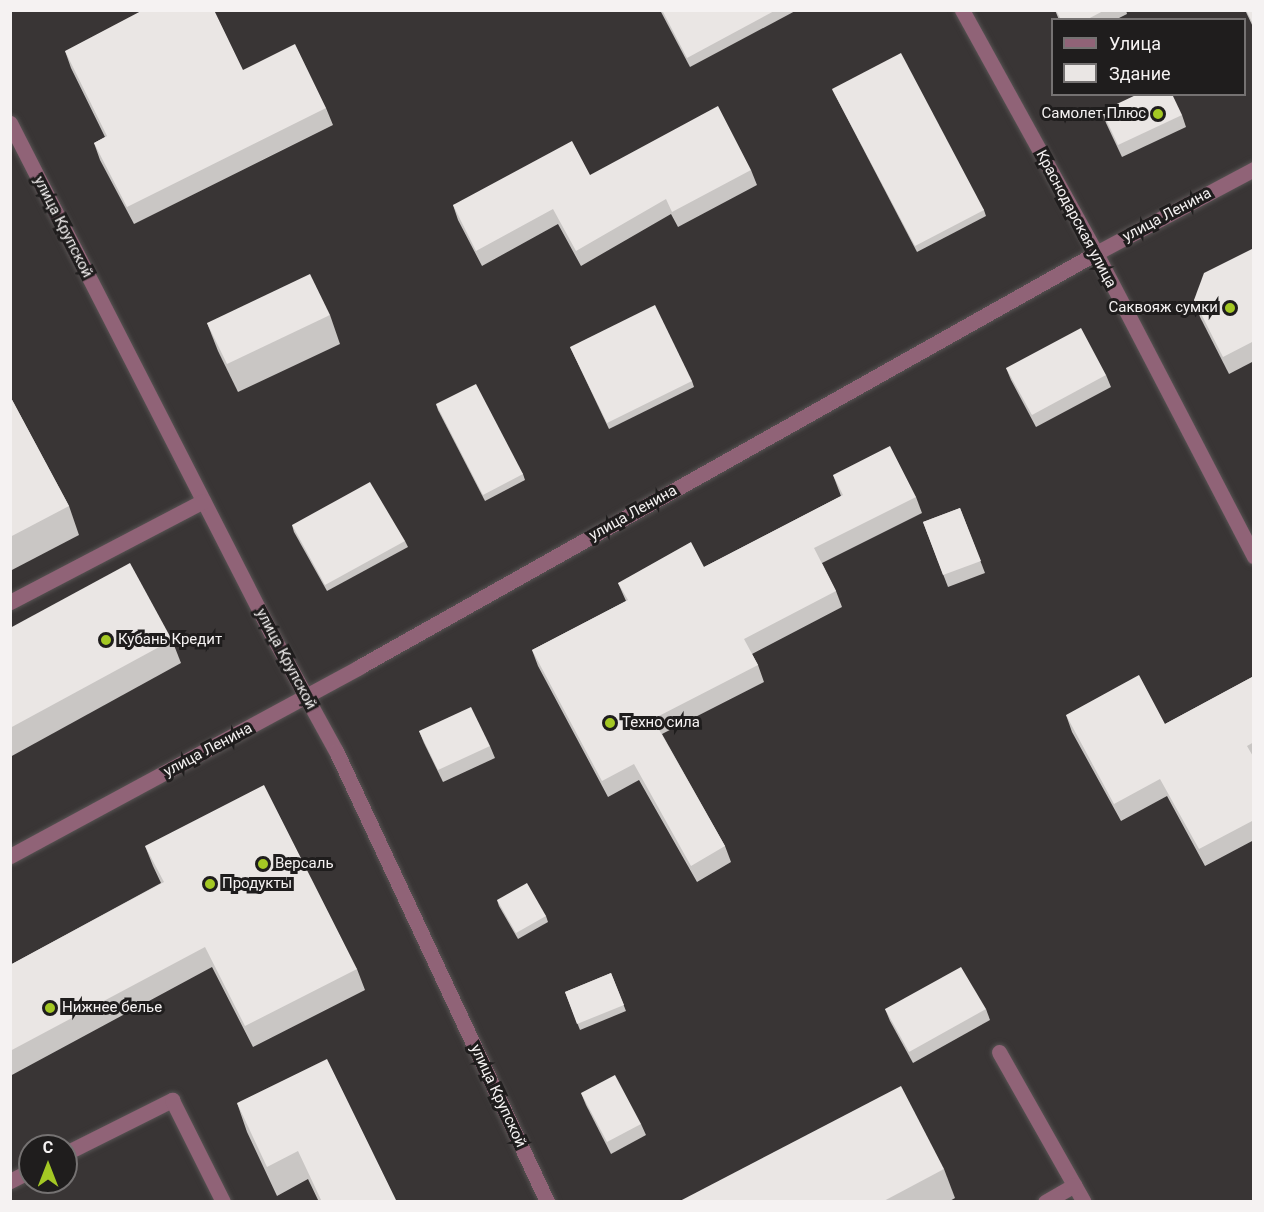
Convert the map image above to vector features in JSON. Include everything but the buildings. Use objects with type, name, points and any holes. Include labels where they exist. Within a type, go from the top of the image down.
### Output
[{"type":"street","name":"Краснодарская улица","points":[[963,10],[1096,253],[1254,556]]},
{"type":"street","name":"улица Крупской","points":[[10,123],[203,501],[341,762],[547,1202]]},
{"type":"street","name":"улица Ленина","points":[[10,856],[306,696],[1096,253],[1254,169]]},
{"type":"street","points":[[10,602],[203,501]]},
{"type":"street","points":[[999,1052],[1084,1202]]},
{"type":"street","points":[[78,1147],[172,1100],[223,1202]]},
{"type":"street","points":[[1046,1202],[1074,1185]]},
{"type":"place","name":"Самолет Плюс","points":[[1158,114]]},
{"type":"place","name":"Саквояж сумки","points":[[1230,308]]},
{"type":"place","name":"Кубань Кредит","points":[[106,640]]},
{"type":"place","name":"Техно сила","points":[[610,723]]},
{"type":"place","name":"Версаль","points":[[263,864]]},
{"type":"place","name":"Продукты","points":[[210,884]]},
{"type":"place","name":"Нижнее белье","points":[[50,1008]]}]
